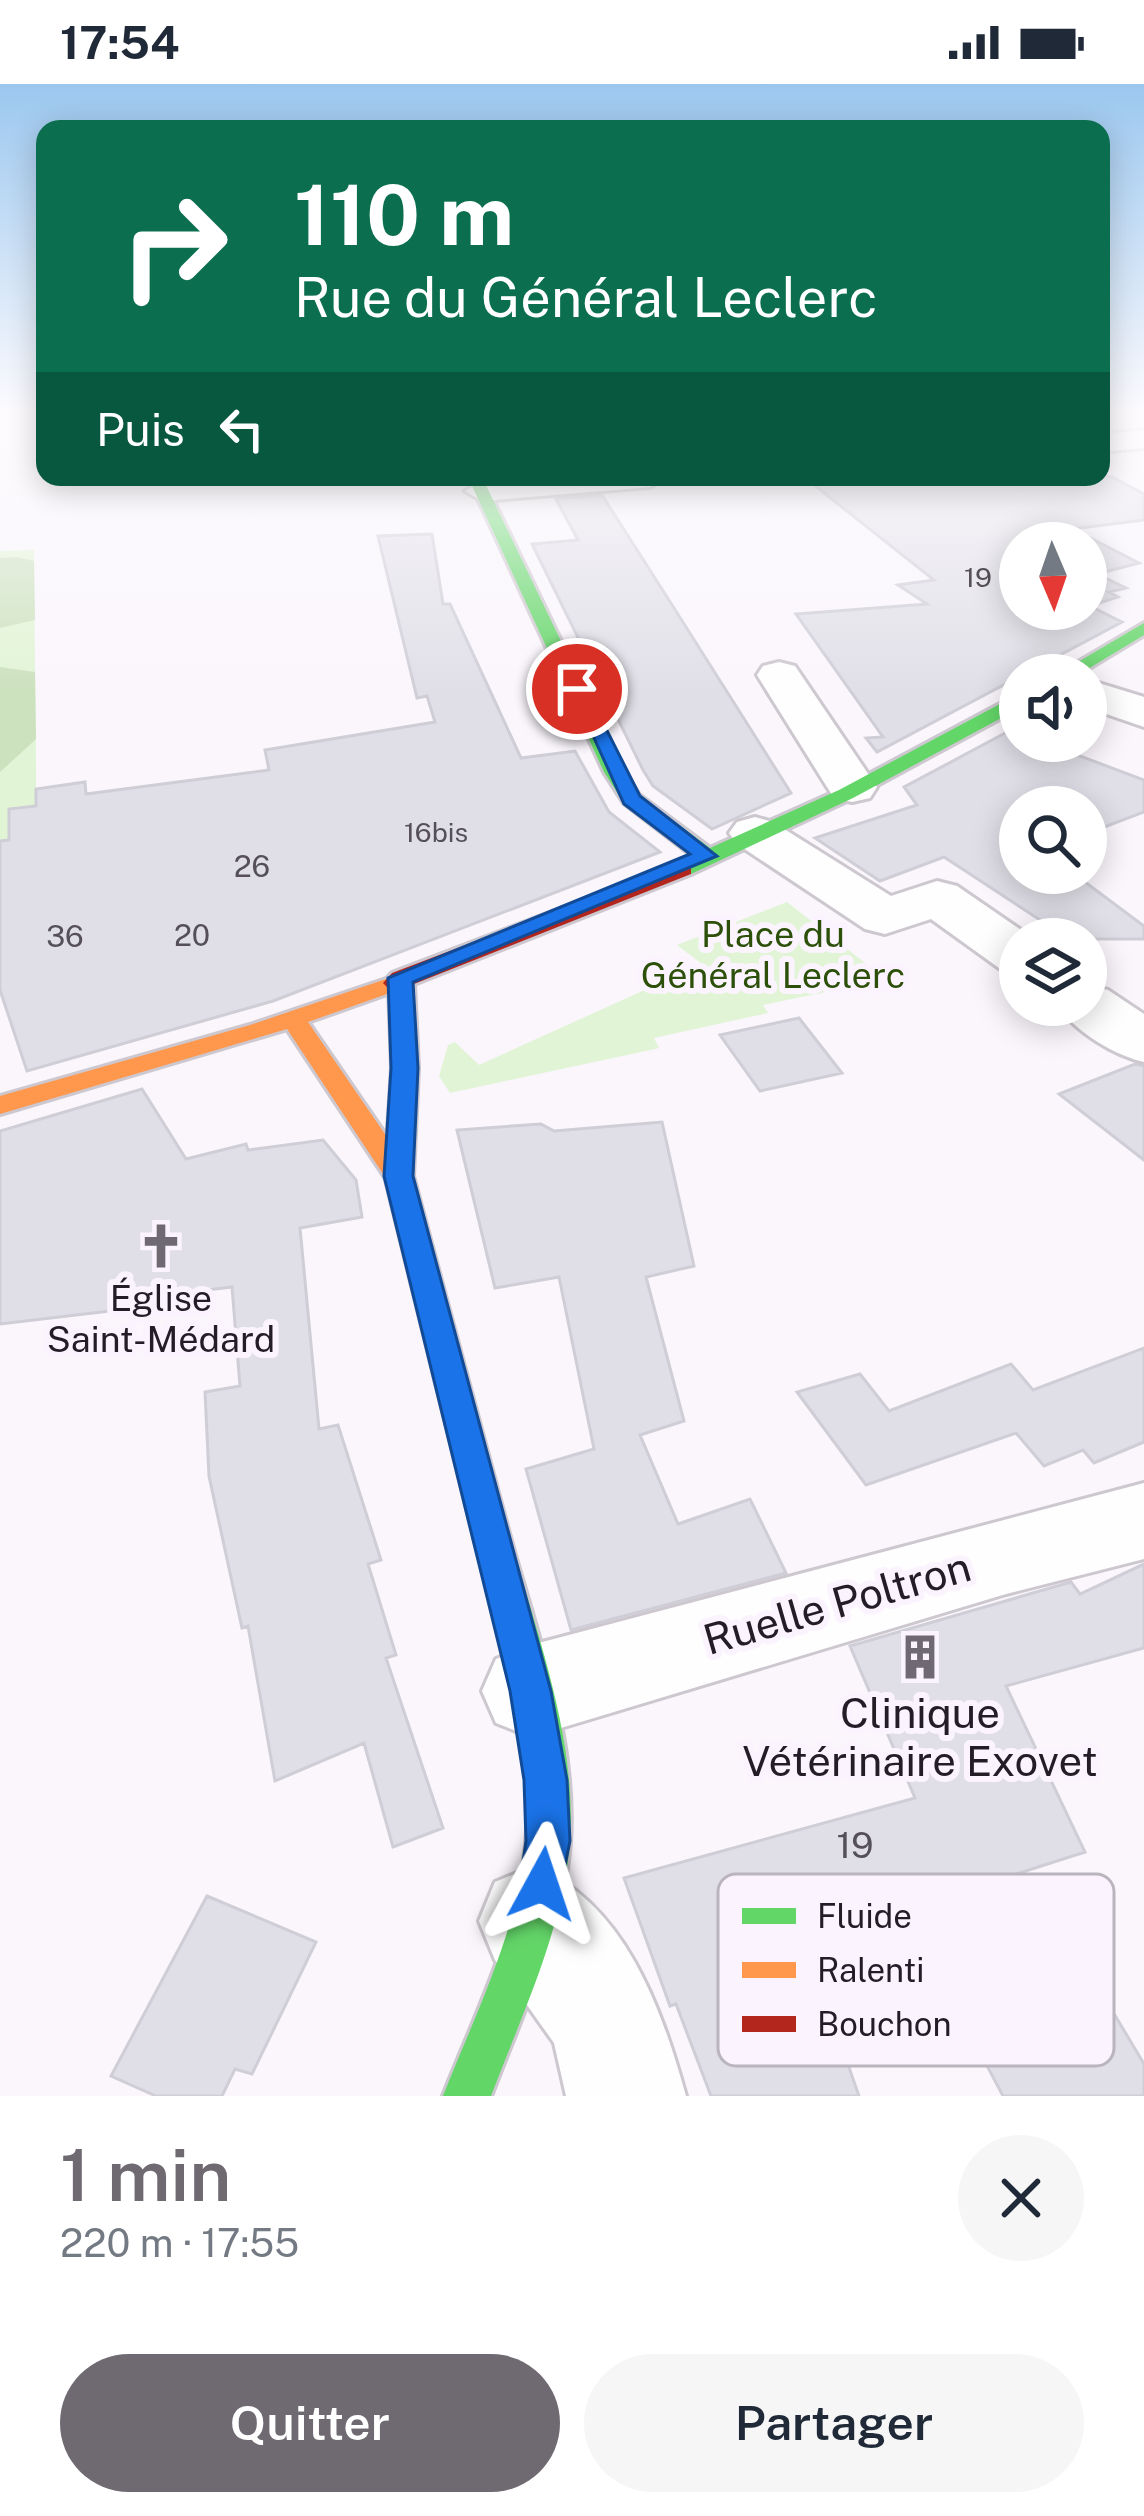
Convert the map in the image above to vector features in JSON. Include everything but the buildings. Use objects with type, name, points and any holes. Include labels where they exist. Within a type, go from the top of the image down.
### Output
[{"type":"street","points":[[489,506],[631,799],[706,856]]},
{"type":"street","points":[[1100,654],[1144,628]]},
{"type":"street","points":[[779,675],[852,787]]},
{"type":"street","points":[[1107,700],[1144,713]]},
{"type":"street","points":[[0,1105],[293,1019],[401,978],[706,856],[999,712]]},
{"type":"street","points":[[755,833],[885,917],[937,898],[999,941]]},
{"type":"street","points":[[401,978],[405,1068],[399,1176],[531,1691],[546,1780],[548,1841],[534,1921],[467,2096]]},
{"type":"street","points":[[1107,1017],[1144,1043]]},
{"type":"street","points":[[293,1019],[399,1176]]},
{"type":"street","name":"Ruelle Poltron","points":[[531,1691],[1006,1555],[1144,1521]]},
{"type":"street","points":[[534,1921],[606,2018],[626,2096]]},
{"type":"green space","points":[[34,550],[37,884],[0,896],[0,551]]},
{"type":"green space","points":[[0,558],[34,561],[35,620],[0,628]]},
{"type":"green space","points":[[0,667],[35,672],[36,739],[0,772]]},
{"type":"green space","name":"Place du Général Leclerc","points":[[787,902],[878,973],[845,988],[763,1005],[768,1013],[654,1038],[659,1048],[655,1049],[450,1093],[439,1076],[448,1045],[455,1042],[479,1065],[702,964],[677,945]]},
{"type":"traffic: fast","points":[[489,506],[614,772],[631,799],[706,856]]},
{"type":"traffic: fast","points":[[1100,654],[1144,628]]},
{"type":"traffic: fast","points":[[683,869],[846,794],[999,712]]},
{"type":"traffic: fast","points":[[467,2096],[527,1940],[548,1843],[541,1727],[492,1537]]},
{"type":"traffic: slow","points":[[0,1105],[259,1030],[395,983]]},
{"type":"traffic: slow","points":[[293,1019],[399,1176]]},
{"type":"traffic: jam","points":[[395,983],[683,869]]},
{"type":"traffic: jam","points":[[401,978],[405,1068],[399,1176],[492,1537]]},
{"type":"place","name":"Église Saint-Médard","points":[[161,1246]]},
{"type":"place","name":"Clinique Vétérinaire Exovet","points":[[920,1657]]},
{"type":"route","points":[[542,1884],[548,1841],[546,1780],[531,1691],[399,1176],[405,1068],[401,978],[706,856],[631,799],[577,689]]}]
